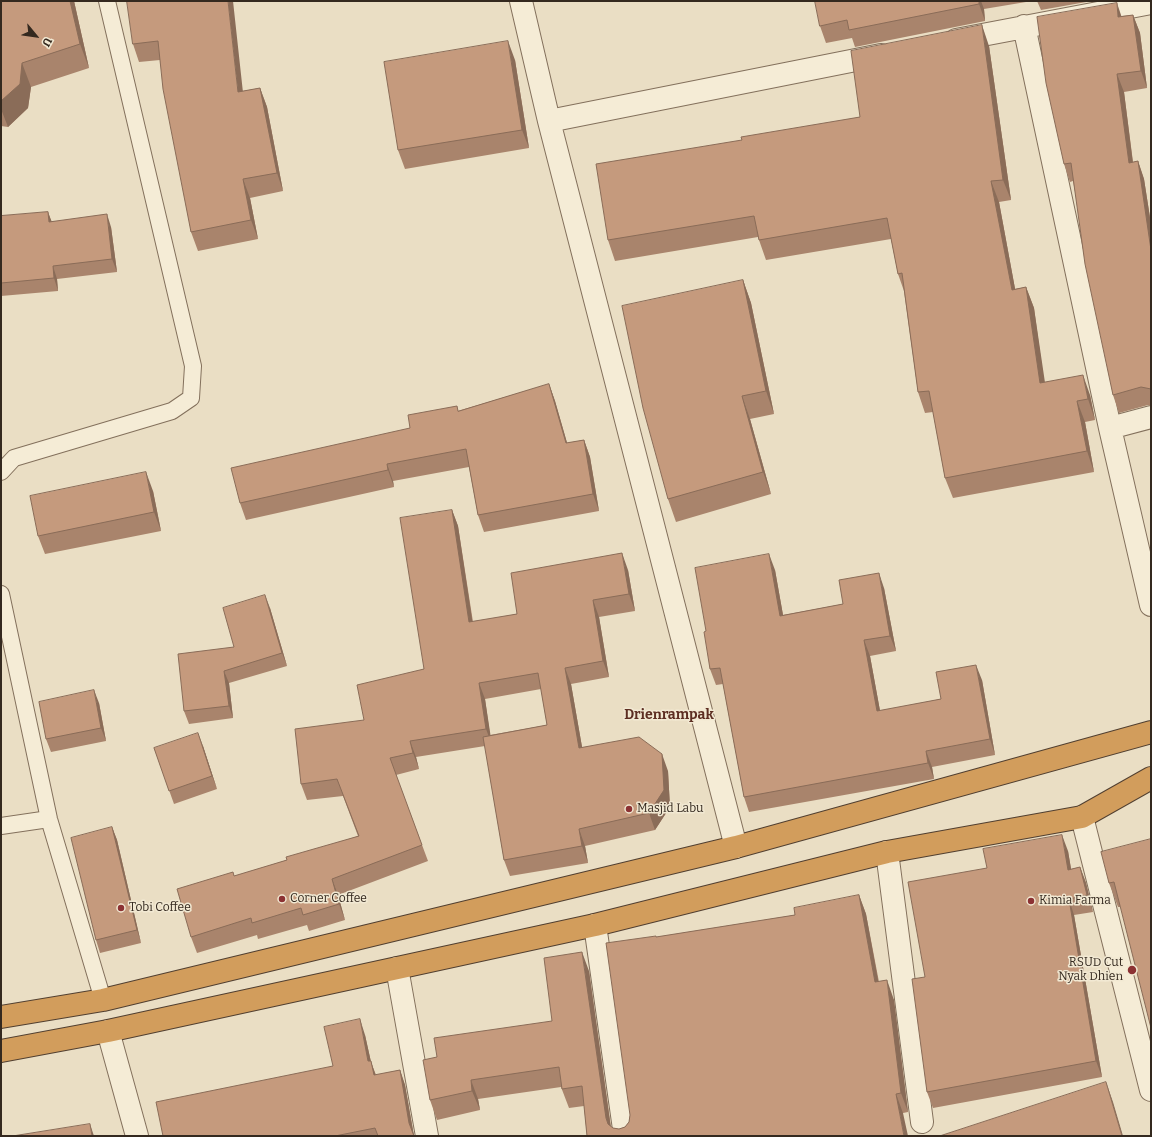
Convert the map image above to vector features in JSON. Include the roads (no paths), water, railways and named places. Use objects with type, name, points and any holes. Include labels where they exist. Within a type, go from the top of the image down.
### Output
[{"type":"highway","points":[[1,1017],[103,1000],[736,847],[1151,732]]},
{"type":"highway","points":[[1,1051],[108,1032],[595,925],[887,852],[1082,817],[1151,778]]},
{"type":"street","points":[[521,1],[549,121],[736,847]]},
{"type":"street","points":[[938,43],[1151,3]]},
{"type":"street","points":[[1024,26],[1110,428],[1151,605]]},
{"type":"street","points":[[549,121],[899,51]]},
{"type":"street","points":[[1110,428],[1151,417]]},
{"type":"street","points":[[1082,817],[1151,1090]]},
{"type":"street","points":[[887,852],[922,1122]]},
{"type":"street","points":[[595,925],[625,1136]]},
{"type":"street","points":[[397,968],[427,1136]]},
{"type":"street","points":[[108,1032],[137,1136]]},
{"type":"lane","points":[[1,472],[14,458],[172,411],[191,398],[193,366],[107,1]]},
{"type":"lane","points":[[1,594],[49,819],[103,1000]]},
{"type":"lane","points":[[1,826],[49,819]]},
{"type":"place","name":"Masjid Labu","points":[[629,809]]},
{"type":"place","name":"Corner Coffee","points":[[282,899]]},
{"type":"place","name":"Kimia Farma","points":[[1031,901]]},
{"type":"place","name":"Tobi Coffee","points":[[121,908]]},
{"type":"place","name":"RSUD Cut Nyak Dhien","points":[[1132,970]]},
{"type":"district","name":"Drienrampak","points":[[669,715]]}]
